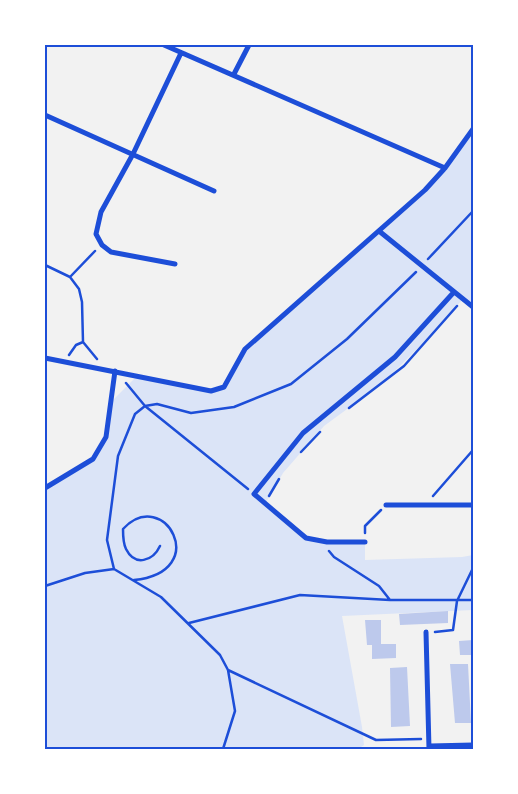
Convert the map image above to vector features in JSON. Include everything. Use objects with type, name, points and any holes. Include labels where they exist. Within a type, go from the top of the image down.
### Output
[{"type":"street","points":[[164,45],[234,74],[445,168]]},
{"type":"street","points":[[234,74],[249,45]]},
{"type":"street","points":[[175,264],[111,252],[102,245],[96,234],[98,221],[133,154],[181,53]]},
{"type":"street","points":[[45,115],[214,191]]},
{"type":"street","points":[[45,358],[98,367],[211,391],[224,386],[245,349],[425,190],[445,168],[473,129]]},
{"type":"street","points":[[379,231],[473,307]]},
{"type":"street","points":[[365,542],[327,542],[306,538],[254,494],[303,433],[395,357],[454,292]]},
{"type":"street","points":[[45,488],[93,459],[106,437],[115,371]]},
{"type":"street","points":[[386,505],[473,505]]},
{"type":"street","points":[[426,632],[430,748],[473,745]]},
{"type":"path","points":[[114,570],[107,540],[118,456],[135,414],[145,406],[157,404],[191,413],[234,407],[291,384],[347,339],[422,266],[473,211]]},
{"type":"path","points":[[70,277],[102,245]]},
{"type":"path","points":[[45,265],[70,277],[79,289],[82,302],[83,342],[96,356],[98,367]]},
{"type":"path","points":[[342,414],[404,366],[463,299]]},
{"type":"path","points":[[68,362],[70,352],[76,345],[83,342]]},
{"type":"path","points":[[115,371],[145,406],[254,494]]},
{"type":"path","points":[[297,456],[324,428]]},
{"type":"path","points":[[424,505],[473,450]]},
{"type":"path","points":[[265,504],[283,473]]},
{"type":"path","points":[[365,542],[365,526],[386,505]]},
{"type":"path","points":[[132,580],[155,576],[170,564],[177,551],[176,537],[162,522],[142,516],[130,521],[123,529],[126,550],[136,559],[148,560],[155,555],[160,546]]},
{"type":"path","points":[[327,542],[328,551],[334,557],[379,586],[385,591],[390,600]]},
{"type":"path","points":[[426,632],[453,630],[457,601],[473,568]]},
{"type":"path","points":[[45,586],[85,573],[114,570],[161,597],[220,654],[228,670],[235,711],[223,749]]},
{"type":"path","points":[[189,623],[300,595],[390,600],[473,600]]},
{"type":"path","points":[[228,670],[376,740],[430,738]]},
{"type":"shaded area","points":[[473,127],[473,308],[462,300],[434,332],[384,382],[324,426],[283,473],[265,504],[306,538],[327,542],[365,542],[365,560],[473,555],[473,610],[342,616],[362,727],[364,745],[358,749],[45,749],[45,488],[93,459],[106,437],[111,402],[138,375],[211,391],[224,386],[244,351],[379,231],[445,168]]},
{"type":"building","points":[[448,611],[448,623],[400,625],[399,614]]},
{"type":"building","points":[[365,620],[381,620],[381,644],[396,644],[396,658],[372,659],[372,645],[367,645]]},
{"type":"building","points":[[473,640],[473,655],[460,655],[459,641]]},
{"type":"building","points":[[450,664],[468,664],[471,723],[455,723]]},
{"type":"building","points":[[407,667],[410,726],[391,727],[390,668]]}]
